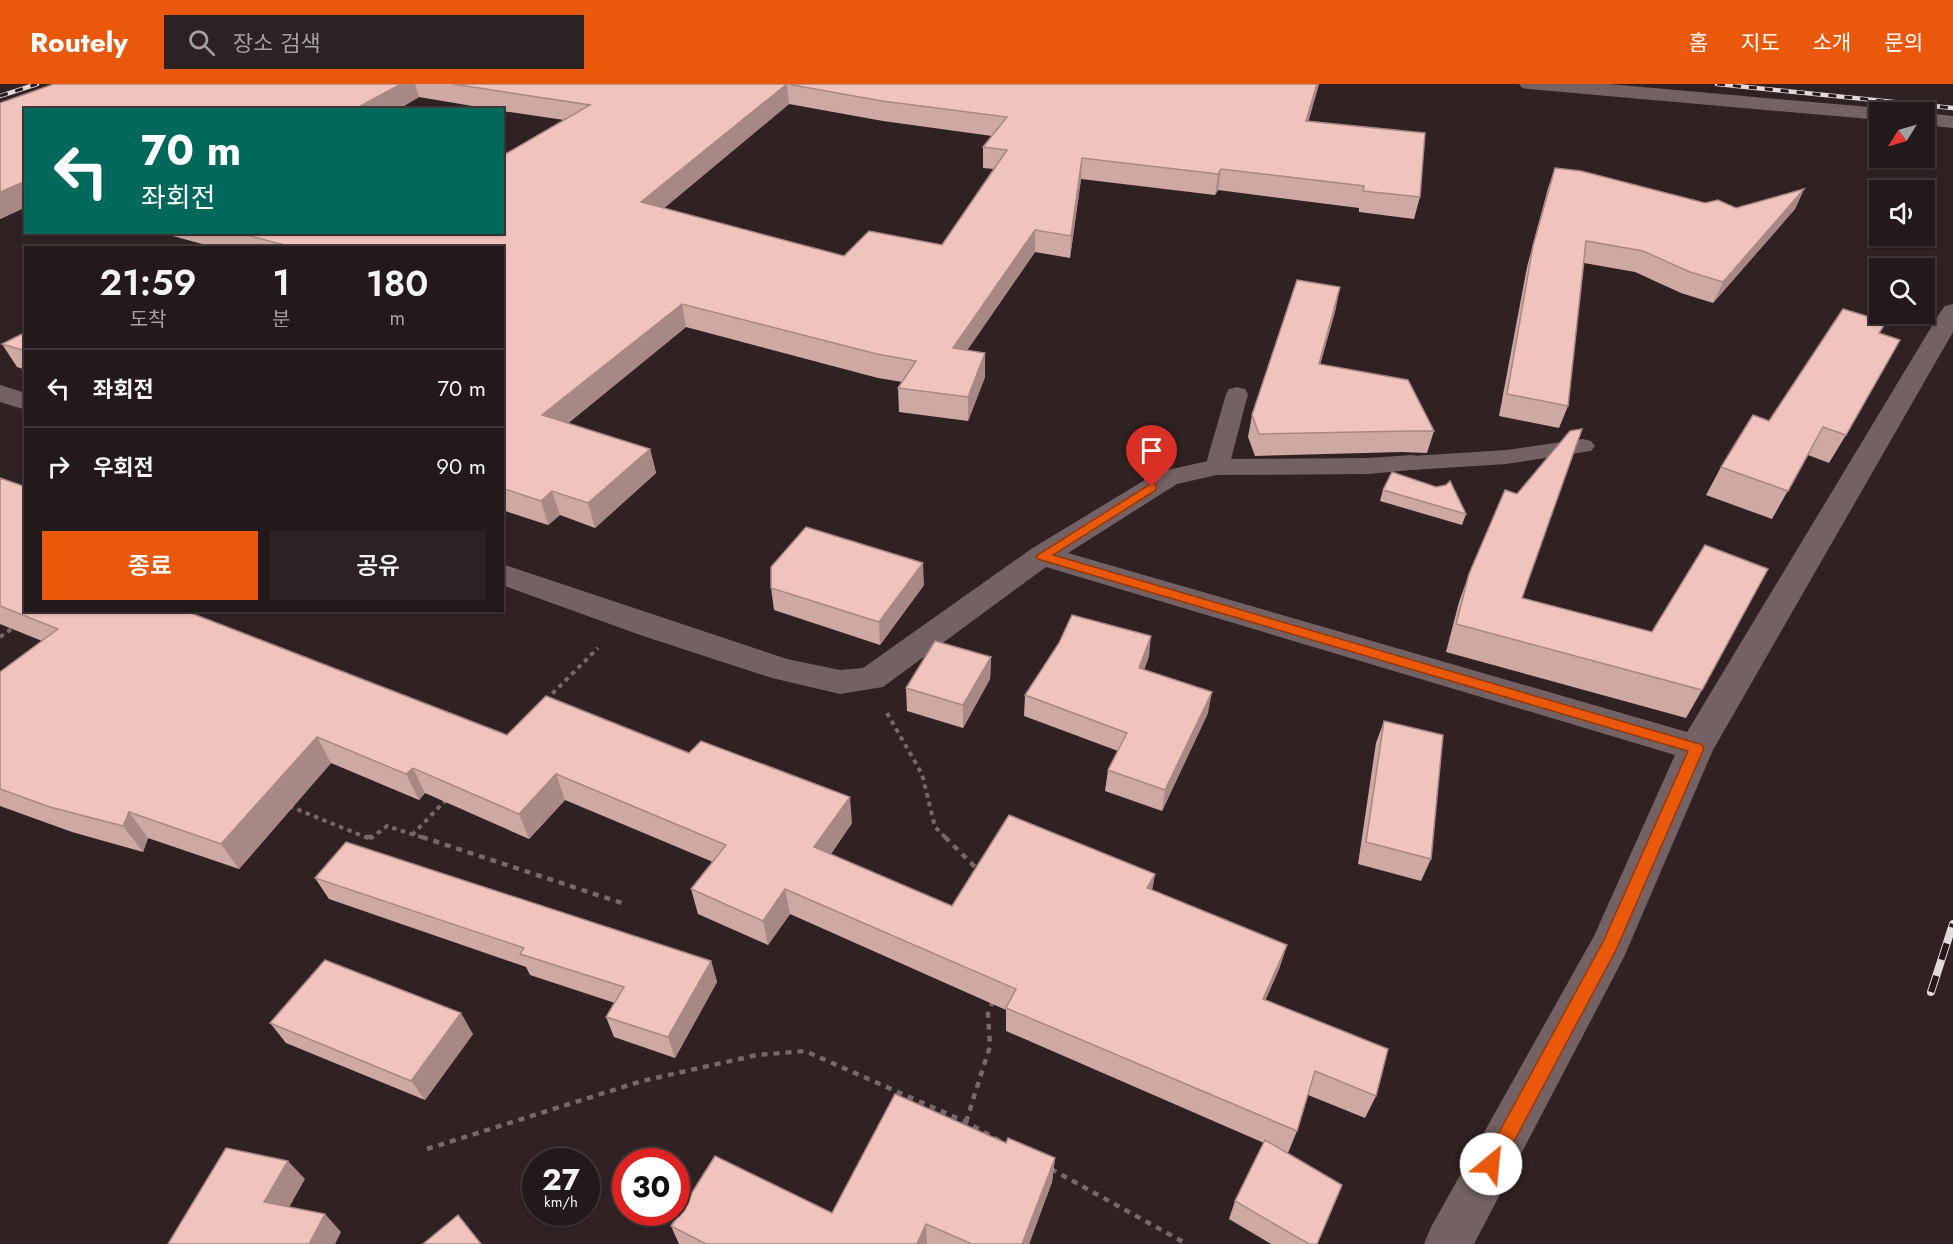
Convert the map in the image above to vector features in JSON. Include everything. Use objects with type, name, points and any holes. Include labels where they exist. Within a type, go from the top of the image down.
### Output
[{"type":"street","points":[[1528,84],[1869,113]]},
{"type":"street","points":[[1935,120],[1953,122]]},
{"type":"street","points":[[1448,1244],[1610,945],[1696,748],[1953,312]]},
{"type":"street","points":[[0,393],[24,401]]},
{"type":"street","points":[[504,575],[628,619],[784,670],[840,682],[871,679],[1042,556],[1168,478],[1217,467],[1368,466],[1417,474]]},
{"type":"street","points":[[1042,556],[1696,748]]},
{"type":"lane","points":[[1217,467],[1237,394]]},
{"type":"lane","points":[[1417,474],[1506,457],[1583,446]]},
{"type":"path","points":[[545,702],[628,619]]},
{"type":"path","points":[[0,637],[18,624]]},
{"type":"path","points":[[871,679],[891,722],[922,774],[935,827],[984,876]]},
{"type":"path","points":[[412,835],[453,793]]},
{"type":"path","points":[[281,803],[370,839],[387,826],[625,904]]},
{"type":"path","points":[[966,1122],[990,1046],[988,1014],[996,993]]},
{"type":"path","points":[[427,1149],[642,1081],[757,1055],[805,1051],[966,1122],[1006,1144]]},
{"type":"path","points":[[1046,1166],[1187,1244]]},
{"type":"building","points":[[54,84],[401,84],[357,108],[24,108],[24,182],[0,192],[0,103]]},
{"type":"building","points":[[453,84],[787,84],[1317,84],[1306,121],[1425,133],[1420,197],[1363,191],[1364,186],[1221,169],[1218,174],[1082,158],[1071,236],[1035,230],[953,348],[985,353],[968,397],[898,388],[916,361],[877,354],[682,304],[542,415],[650,449],[588,503],[552,491],[541,501],[504,489],[504,246],[288,246],[243,234],[504,234],[504,155],[590,105]],"holes":[[[787,84],[882,101],[1007,117],[983,147],[1007,150],[942,245],[869,231],[844,256],[641,202]]]},
{"type":"building","points":[[1555,168],[1581,171],[1705,203],[1718,200],[1736,208],[1804,189],[1723,282],[1690,272],[1643,251],[1586,241],[1568,406],[1507,394],[1533,246]]},
{"type":"building","points":[[1297,280],[1340,287],[1319,364],[1408,380],[1434,431],[1259,434],[1252,415]]},
{"type":"building","points":[[1843,309],[1869,317],[1869,324],[1885,324],[1879,333],[1900,340],[1846,435],[1823,427],[1788,491],[1721,467],[1753,415],[1769,421]]},
{"type":"building","points":[[24,333],[24,350],[2,344]]},
{"type":"building","points":[[1582,429],[1522,598],[1652,632],[1705,545],[1768,569],[1702,690],[1456,624],[1469,574],[1505,490],[1517,494],[1570,431]]},
{"type":"building","points":[[1392,472],[1436,487],[1446,485],[1450,481],[1466,514],[1383,490]]},
{"type":"building","points":[[0,478],[24,486],[24,612],[188,612],[507,735],[546,696],[689,753],[701,741],[850,797],[814,847],[952,906],[1009,815],[1155,874],[1147,888],[1287,945],[1263,999],[1388,1049],[1376,1096],[1315,1071],[1297,1131],[1006,1008],[1016,989],[785,889],[763,921],[691,889],[726,845],[556,774],[519,814],[413,768],[406,774],[317,737],[221,844],[129,812],[123,826],[50,807],[0,789],[0,672],[58,629],[0,606]]},
{"type":"building","points":[[806,527],[923,563],[879,622],[771,588],[771,567]]},
{"type":"building","points":[[1072,615],[1151,636],[1139,668],[1212,692],[1165,790],[1108,770],[1127,733],[1025,695],[1059,643]]},
{"type":"building","points":[[935,641],[991,657],[963,705],[906,688]]},
{"type":"building","points":[[1384,721],[1443,735],[1431,859],[1366,842]]},
{"type":"building","points":[[346,842],[711,961],[668,1037],[606,1017],[624,987],[520,954],[524,948],[315,878]]},
{"type":"building","points":[[325,960],[461,1013],[411,1081],[270,1023]]},
{"type":"building","points":[[895,1094],[1006,1143],[1008,1138],[1055,1158],[1022,1244],[972,1244],[926,1224],[917,1244],[706,1244],[671,1226],[690,1226],[690,1196],[715,1156],[832,1213]]},
{"type":"building","points":[[1265,1140],[1342,1185],[1317,1244],[1309,1244],[1235,1201]]},
{"type":"building","points":[[226,1148],[288,1161],[264,1202],[325,1214],[309,1244],[168,1244]]},
{"type":"building","points":[[458,1215],[481,1244],[423,1244]]},
{"type":"railway","points":[[0,96],[37,84]]},
{"type":"railway","points":[[1717,84],[1953,108]]},
{"type":"railway","points":[[1931,992],[1953,924]]},
{"type":"route","points":[[1152,487],[1042,556],[1696,748],[1610,945],[1491,1164]]}]
